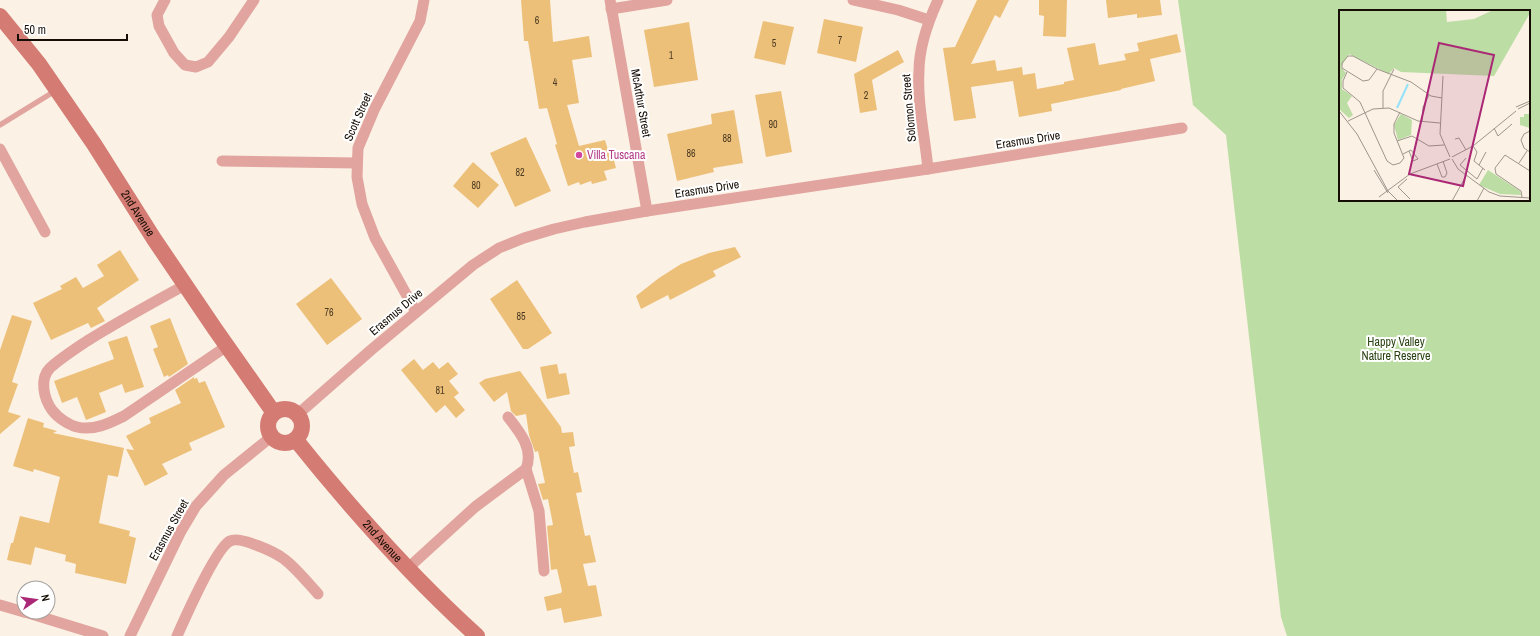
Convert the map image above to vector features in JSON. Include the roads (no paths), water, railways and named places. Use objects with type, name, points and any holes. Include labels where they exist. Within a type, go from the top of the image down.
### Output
[{"type":"street","points":[[165,0],[157,15],[159,26],[174,53],[185,65],[196,67],[208,62],[229,37],[254,0]]},
{"type":"street","name":"Scott Street","points":[[416,312],[375,238],[362,204],[357,177],[357,163],[358,148],[374,110],[420,21],[424,0]]},
{"type":"street","points":[[611,4],[667,0]]},
{"type":"street","points":[[853,0],[898,10],[929,20]]},
{"type":"street","name":"Solomon Street","points":[[928,169],[919,94],[918,70],[929,20],[938,0]]},
{"type":"street","name":"McArthur Street","points":[[611,4],[647,211]]},
{"type":"street","name":"2nd Avenue","points":[[0,16],[57,89],[185,285],[274,413]]},
{"type":"street","name":"Erasmus Drive","points":[[297,415],[416,312],[473,265],[499,248],[524,238],[554,229],[647,211],[928,169],[1182,128]]},
{"type":"street","points":[[0,149],[45,232]]},
{"type":"street","points":[[222,161],[357,163]]},
{"type":"street","points":[[185,285],[120,320],[49,369],[44,378],[45,394],[52,411],[64,421],[78,427],[89,428],[106,425],[124,416],[227,346]]},
{"type":"street","points":[[285,409],[291,410],[297,415],[302,423],[302,429],[296,440],[286,444],[276,441],[271,437],[268,422],[274,413],[285,409]]},
{"type":"street","points":[[407,569],[474,507],[526,469],[529,460],[526,445],[521,434],[508,417]]},
{"type":"street","name":"Erasmus Street","points":[[130,636],[180,532],[196,506],[224,476],[271,437]]},
{"type":"street","name":"2nd Avenue","points":[[296,440],[343,498],[407,569],[426,589],[477,636]]},
{"type":"street","points":[[526,469],[539,511],[544,571]]},
{"type":"street","points":[[177,636],[200,586],[222,548],[234,540],[253,544],[284,559],[318,594]]},
{"type":"street","points":[[0,604],[16,609]]},
{"type":"street","points":[[50,620],[103,636]]},
{"type":"lane","points":[[0,125],[57,89]]},
{"type":"place","name":"Villa Tuscana","points":[[579,155]]},
{"type":"park label","name":"Happy Valley Nature Reserve","points":[[1396,349]]}]
